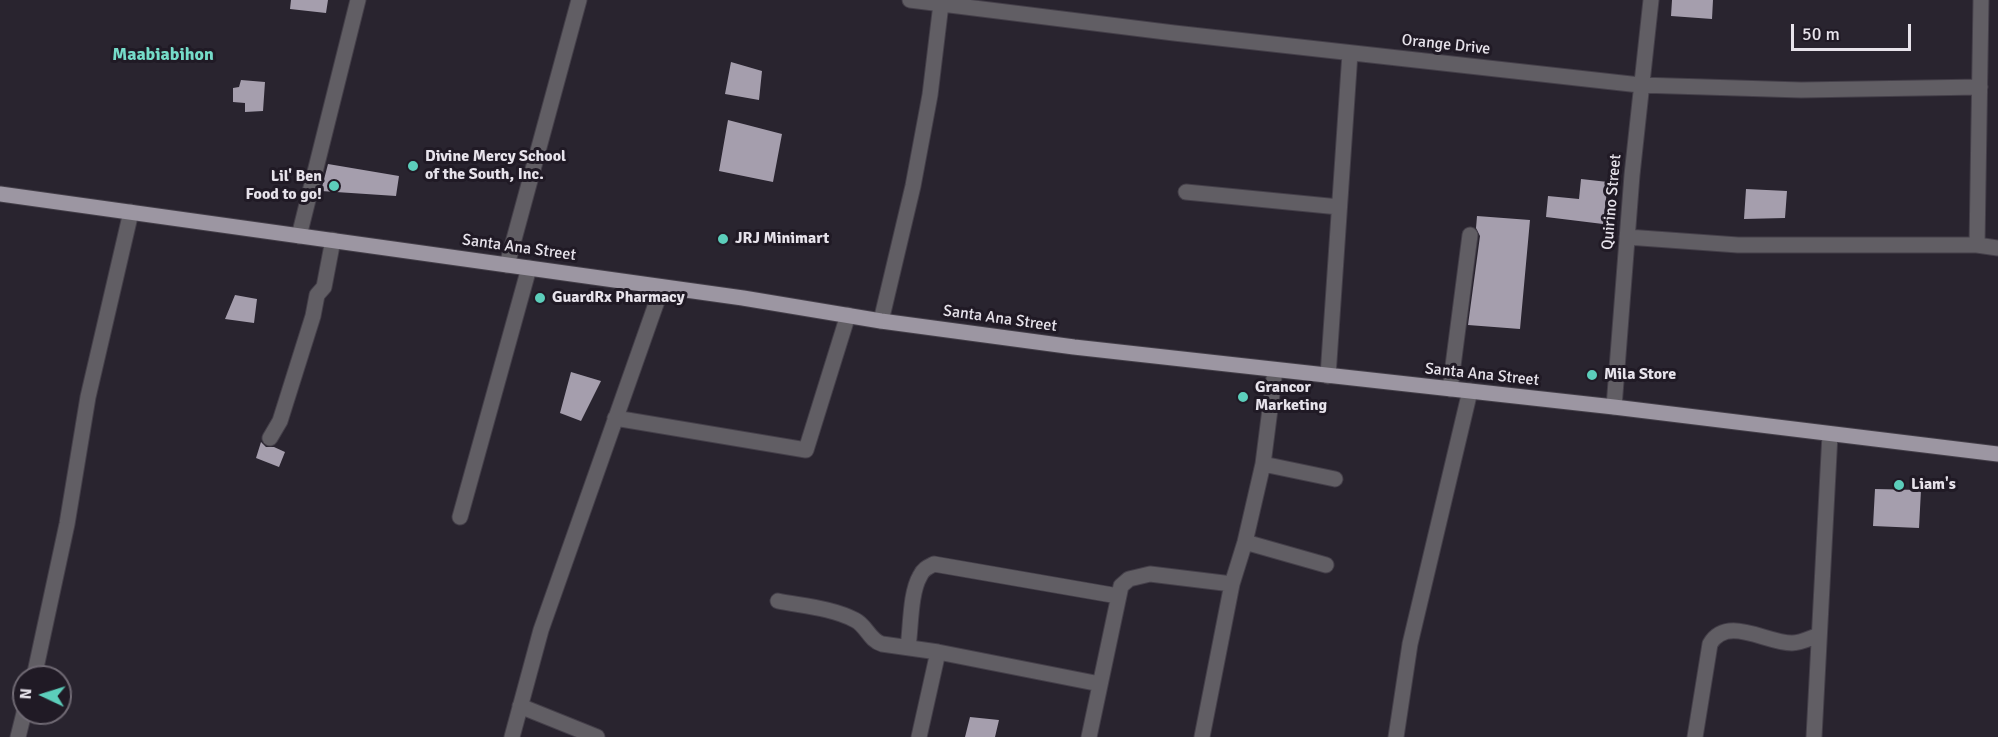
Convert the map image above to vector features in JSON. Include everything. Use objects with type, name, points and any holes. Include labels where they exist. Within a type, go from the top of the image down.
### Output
[{"type":"main road","name":"Santa Ana Street","points":[[0,194],[1074,347],[1614,407],[1998,454]]},
{"type":"street","points":[[298,236],[358,0]]},
{"type":"street","points":[[507,265],[579,0]]},
{"type":"street","name":"Orange Drive","points":[[910,0],[1640,85],[1801,90],[1980,87]]},
{"type":"street","name":"Quirino Street","points":[[1614,407],[1640,85],[1651,0]]},
{"type":"street","points":[[1977,245],[1981,0]]},
{"type":"street","points":[[881,321],[913,186],[930,95],[941,4]]},
{"type":"street","points":[[1328,376],[1350,52]]},
{"type":"street","points":[[1186,192],[1340,207]]},
{"type":"street","points":[[37,665],[67,524],[88,397],[131,212]]},
{"type":"street","points":[[1450,389],[1470,235]]},
{"type":"street","points":[[1627,237],[1738,245],[1977,245],[1998,248]]},
{"type":"street","points":[[270,438],[280,421],[313,316],[317,295],[324,287],[333,240]]},
{"type":"street","points":[[460,517],[529,268]]},
{"type":"street","points":[[512,737],[541,630],[662,287]]},
{"type":"street","points":[[615,418],[806,450],[848,315]]},
{"type":"street","points":[[1202,737],[1232,584],[1245,542],[1263,464],[1275,370]]},
{"type":"street","points":[[1396,737],[1410,644],[1470,391]]},
{"type":"street","points":[[1814,737],[1830,434]]},
{"type":"street","points":[[1263,464],[1335,478]]},
{"type":"street","points":[[1245,542],[1326,565]]},
{"type":"street","points":[[908,647],[919,576],[925,568],[934,564],[1118,596]]},
{"type":"street","points":[[1089,737],[1121,586],[1129,579],[1150,574],[1232,584]]},
{"type":"street","points":[[778,601],[843,615],[857,621],[876,642],[1100,684]]},
{"type":"street","points":[[1695,737],[1710,644],[1720,632],[1735,630],[1793,643],[1819,634]]},
{"type":"street","points":[[919,737],[938,652]]},
{"type":"street","points":[[520,706],[597,737]]},
{"type":"building","points":[[291,0],[328,0],[326,13],[290,9]]},
{"type":"building","points":[[1672,0],[1713,0],[1712,19],[1671,16]]},
{"type":"building","points":[[731,62],[762,71],[759,100],[725,94]]},
{"type":"building","points":[[241,80],[265,82],[263,111],[245,112],[245,103],[233,102],[233,88],[239,87]]},
{"type":"building","points":[[728,120],[782,134],[773,182],[719,171]]},
{"type":"building","points":[[328,164],[399,176],[396,196],[321,191]]},
{"type":"building","points":[[1581,179],[1608,182],[1603,224],[1546,217],[1548,196],[1579,199]]},
{"type":"building","points":[[1746,189],[1787,191],[1785,218],[1744,219]]},
{"type":"building","points":[[1477,216],[1530,220],[1520,329],[1468,325],[1480,236],[1476,228]]},
{"type":"building","points":[[235,295],[257,299],[254,323],[225,319]]},
{"type":"building","points":[[571,372],[601,381],[581,421],[560,413]]},
{"type":"building","points":[[261,442],[266,447],[274,447],[285,452],[279,467],[256,458]]},
{"type":"building","points":[[1875,489],[1921,490],[1919,528],[1873,526]]},
{"type":"building","points":[[970,717],[999,720],[995,737],[965,737]]},
{"type":"place","name":"Divine Mercy School of the South, Inc.","points":[[413,166]]},
{"type":"place","name":"Lil' Ben Food to go!","points":[[334,186]]},
{"type":"place","name":"JRJ Minimart","points":[[723,239]]},
{"type":"place","name":"GuardRx Pharmacy","points":[[540,298]]},
{"type":"place","name":"Mila Store","points":[[1592,375]]},
{"type":"place","name":"Grancor Marketing","points":[[1243,397]]},
{"type":"place","name":"Liam's","points":[[1899,485]]},
{"type":"district","name":"Maabiabihon","points":[[163,55]]}]
